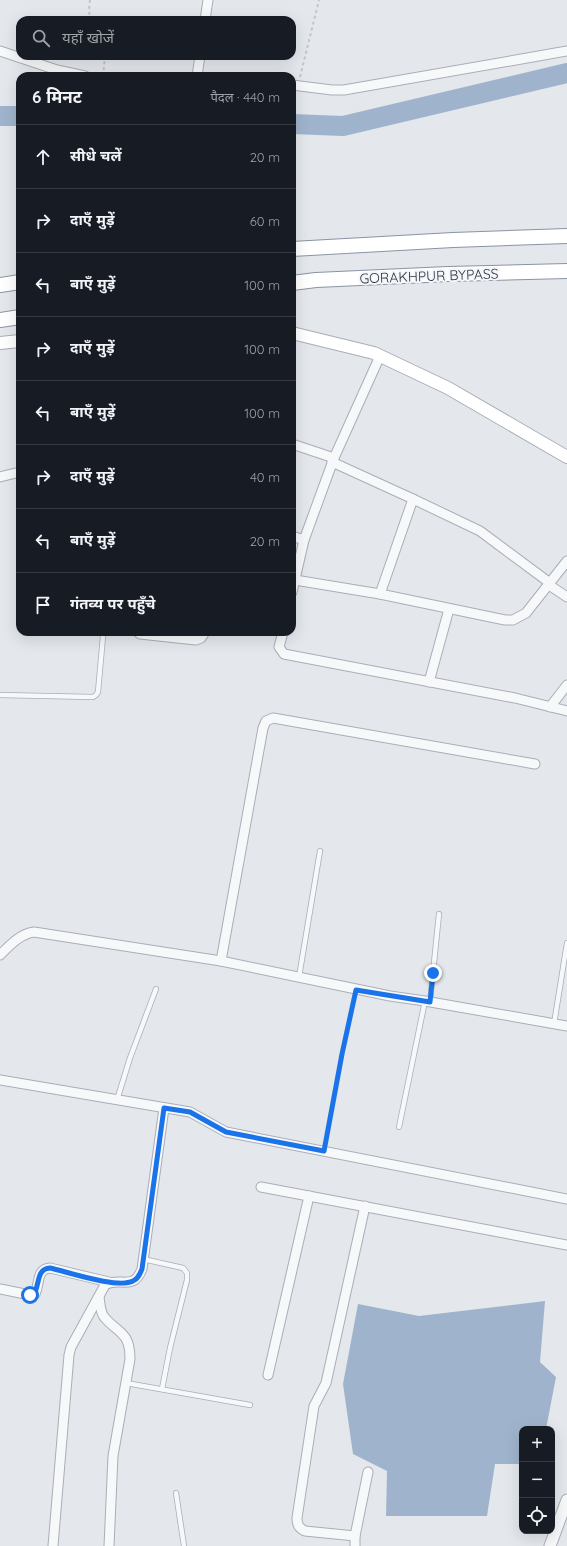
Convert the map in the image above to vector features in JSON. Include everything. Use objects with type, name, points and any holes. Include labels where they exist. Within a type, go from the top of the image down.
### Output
[{"type":"highway","points":[[296,249],[453,240],[567,236]]},
{"type":"highway","name":"GORAKHPUR BYPASS","points":[[296,282],[316,280],[440,274],[567,271]]},
{"type":"highway","points":[[0,285],[16,283]]},
{"type":"highway","points":[[0,320],[16,318]]},
{"type":"main road","points":[[296,334],[374,353],[448,388],[567,457]]},
{"type":"main road","points":[[0,343],[16,341]]},
{"type":"street","points":[[206,16],[208,0]]},
{"type":"street","points":[[0,51],[16,56]]},
{"type":"street","points":[[296,86],[344,90],[567,51]]},
{"type":"street","points":[[27,60],[66,72]]},
{"type":"street","points":[[198,72],[199,60]]},
{"type":"street","points":[[296,576],[304,540],[333,460],[380,356]]},
{"type":"street","points":[[296,446],[333,460],[480,531],[567,598]]},
{"type":"street","points":[[0,477],[16,473]]},
{"type":"street","points":[[380,594],[413,499]]},
{"type":"street","points":[[296,537],[304,540]]},
{"type":"street","points":[[296,580],[380,594],[505,620],[513,620],[526,613],[567,561]]},
{"type":"street","points":[[429,682],[449,609]]},
{"type":"street","points":[[159,636],[196,640],[202,636]]},
{"type":"street","points":[[282,636],[280,646],[284,654],[515,698],[567,711]]},
{"type":"street","points":[[550,707],[567,686]]},
{"type":"street","points":[[221,961],[263,728],[266,721],[273,718],[535,764]]},
{"type":"street","points":[[0,954],[20,936],[34,932],[221,961],[356,990],[428,1001],[567,1026]]},
{"type":"street","points":[[0,1080],[190,1112],[226,1132],[567,1199]]},
{"type":"street","points":[[0,1289],[30,1295],[34,1294],[41,1272],[45,1268],[109,1282],[126,1283],[133,1281],[139,1276],[143,1259],[164,1108]]},
{"type":"street","points":[[261,1187],[567,1245]]},
{"type":"street","points":[[268,1375],[308,1196]]},
{"type":"street","points":[[355,1536],[305,1531],[300,1528],[297,1523],[297,1518],[314,1406],[326,1383],[365,1206]]},
{"type":"street","points":[[54,1546],[69,1355],[71,1347],[105,1285],[109,1282]]},
{"type":"street","points":[[99,1297],[102,1314],[120,1330],[128,1343],[130,1351],[130,1359],[112,1456],[109,1546]]},
{"type":"street","points":[[355,1546],[355,1536],[368,1472]]},
{"type":"street","points":[[550,1546],[567,1500]]},
{"type":"lane","points":[[0,695],[96,696],[98,692],[103,636]]},
{"type":"lane","points":[[299,977],[320,851]]},
{"type":"lane","points":[[399,1127],[428,1001],[439,914]]},
{"type":"lane","points":[[554,1024],[567,943]]},
{"type":"lane","points":[[117,1100],[130,1058],[156,989]]},
{"type":"lane","points":[[143,1259],[183,1268],[187,1273],[187,1280],[170,1348],[162,1389]]},
{"type":"lane","points":[[126,1382],[250,1405]]},
{"type":"lane","points":[[176,1493],[184,1546]]},
{"type":"path","points":[[90,0],[90,16]]},
{"type":"path","points":[[296,82],[319,0]]},
{"type":"path","points":[[103,72],[105,60]]},
{"type":"path","points":[[324,1151],[356,990]]},
{"type":"water","points":[[545,1301],[540,1362],[556,1377],[547,1426],[519,1426],[519,1464],[495,1464],[487,1516],[386,1516],[387,1471],[353,1454],[343,1384],[358,1304],[419,1316]]},
{"type":"waterway","points":[[296,124],[343,126],[567,73]]},
{"type":"waterway","points":[[0,116],[16,116]]},
{"type":"route","points":[[30,1295],[34,1294],[36,1291],[41,1272],[45,1268],[109,1282],[126,1283],[133,1281],[139,1276],[142,1269],[164,1108],[190,1112],[226,1132],[324,1151],[342,1054],[356,990],[430,1002],[433,973]]}]
